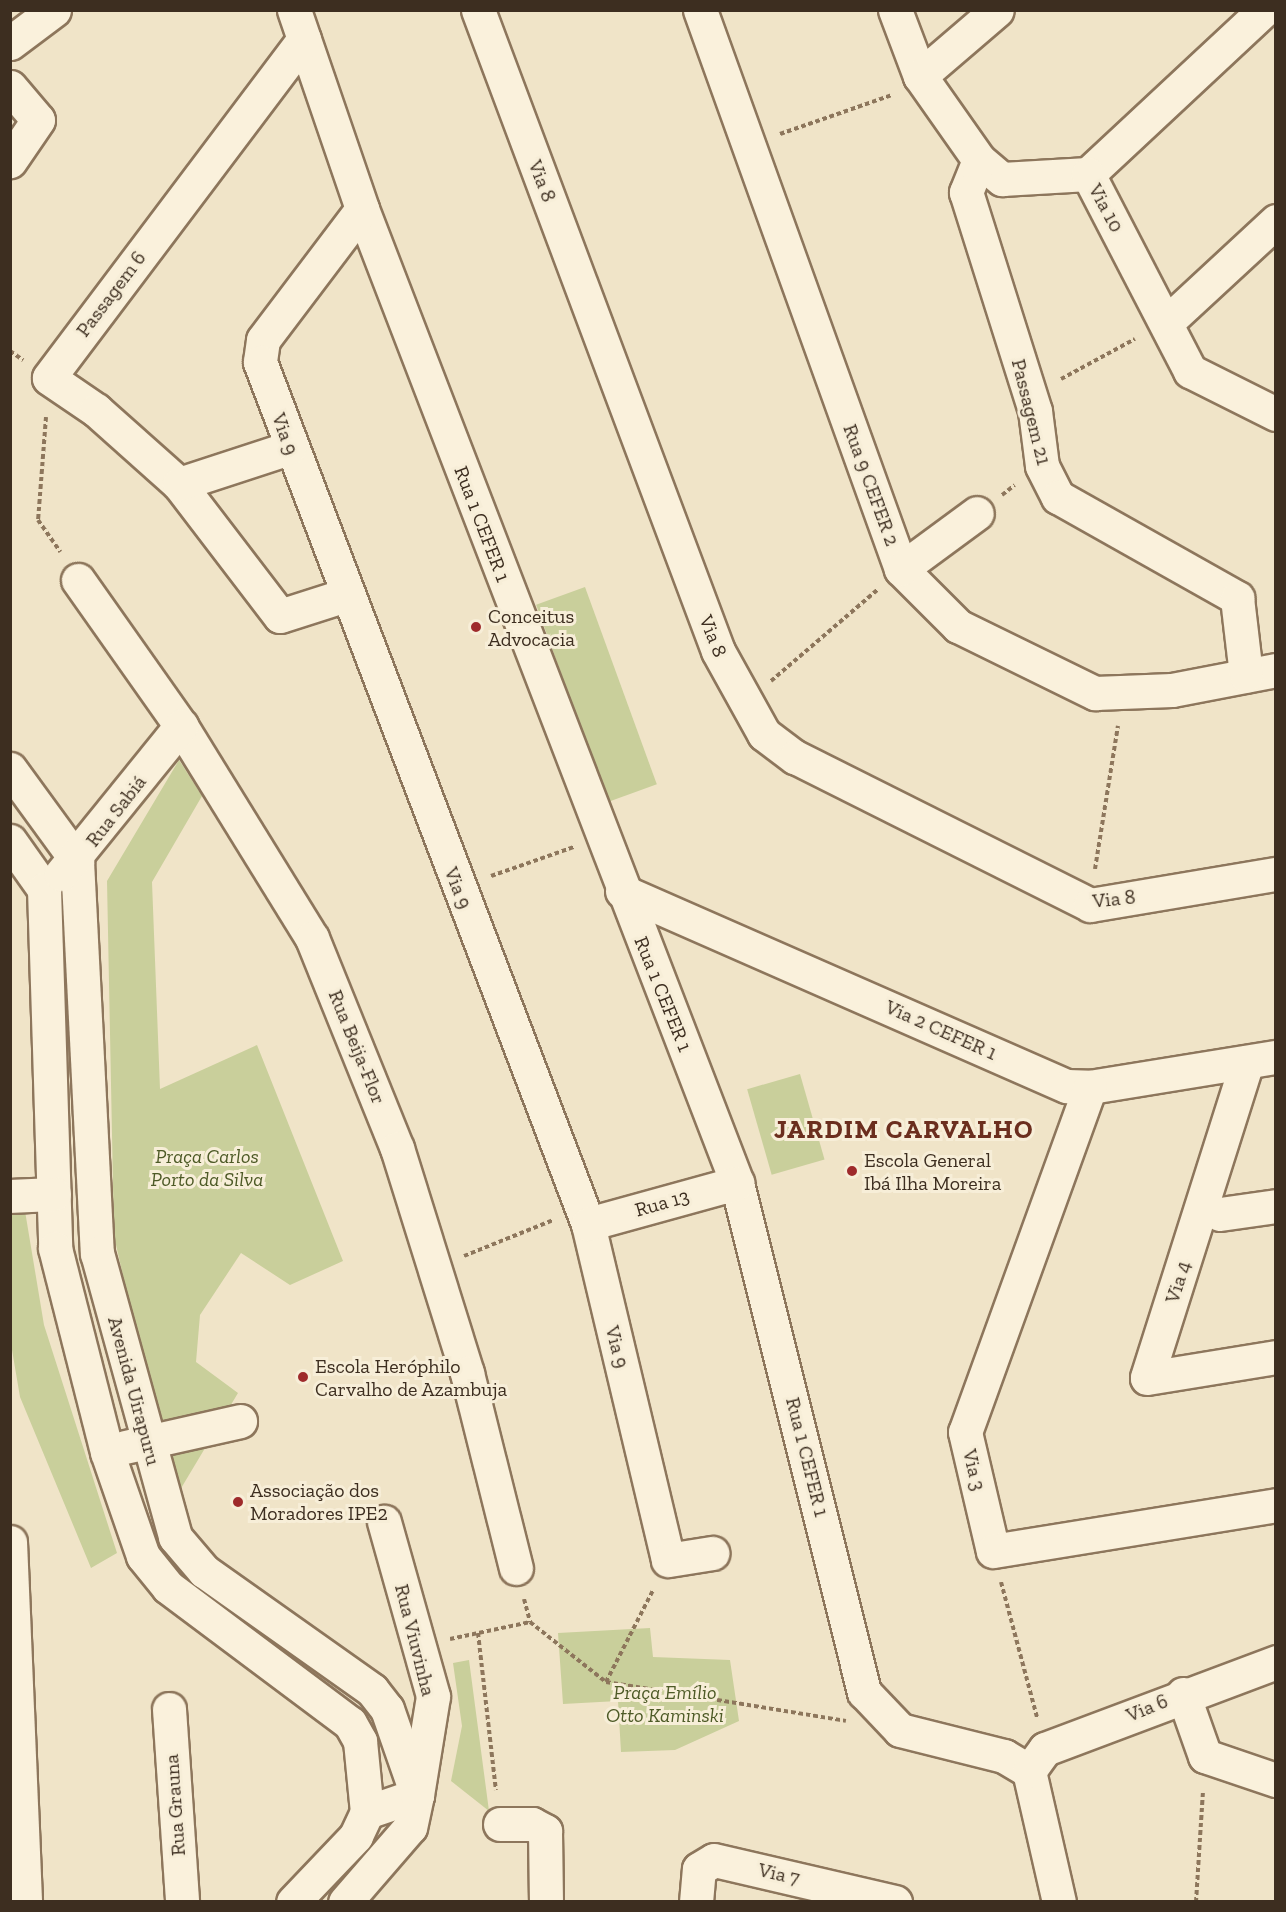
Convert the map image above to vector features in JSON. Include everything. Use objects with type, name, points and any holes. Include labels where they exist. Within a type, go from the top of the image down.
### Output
[{"type":"street","points":[[10,43],[54,10]]},
{"type":"street","name":"Via 8","points":[[478,10],[718,651],[743,705],[764,734],[795,757],[1090,905],[1275,874]]},
{"type":"street","name":"Rua 9 CEFER 2","points":[[700,10],[901,569],[958,626],[1095,693],[1172,690],[1261,673]]},
{"type":"street","points":[[895,10],[920,76],[979,160],[1002,179],[1088,174]]},
{"type":"street","points":[[920,76],[997,10]]},
{"type":"street","name":"Via 10","points":[[1264,10],[1088,174],[1190,371],[1275,414]]},
{"type":"street","name":"Rua 1 CEFER 1","points":[[299,25],[362,209],[600,838],[737,1183],[864,1692],[900,1730]]},
{"type":"street","name":"Passagem 6","points":[[49,378],[299,25]]},
{"type":"street","points":[[10,87],[38,120],[10,161]]},
{"type":"street","name":"Passagem 21","points":[[979,160],[966,192],[1035,411],[1042,466],[1058,497],[1237,598],[1261,673]]},
{"type":"street","name":"Via 9","points":[[362,209],[259,350],[289,448],[585,1218],[668,1560]]},
{"type":"street","points":[[1166,323],[1275,221]]},
{"type":"street","points":[[49,378],[96,410],[179,484],[280,616],[346,595]]},
{"type":"street","points":[[179,484],[289,448]]},
{"type":"street","points":[[901,569],[977,513]]},
{"type":"street","name":"Rua Beija-Flor","points":[[78,580],[181,726],[312,938],[397,1148],[434,1266],[516,1568]]},
{"type":"street","name":"Rua Sabiá","points":[[44,889],[77,861],[181,726]]},
{"type":"street","points":[[10,769],[77,861]]},
{"type":"street","points":[[10,841],[44,889]]},
{"type":"street","name":"Avenida Uirapuru","points":[[77,861],[97,1253],[147,1442],[176,1537],[204,1571],[372,1690],[387,1709],[417,1795]]},
{"type":"street","name":"Avenida Uirapuru","points":[[44,889],[56,1248],[107,1452],[143,1556],[168,1587],[350,1723],[360,1741],[367,1812]]},
{"type":"street","name":"Via 2 CEFER 1","points":[[622,891],[1067,1086],[1090,1088],[1261,1060]]},
{"type":"street","name":"Via 4","points":[[1261,1060],[1147,1378],[1275,1357]]},
{"type":"street","name":"Via 3","points":[[993,1551],[965,1432],[1090,1088]]},
{"type":"street","name":"Rua 13","points":[[585,1218],[737,1183]]},
{"type":"street","points":[[10,1196],[54,1194]]},
{"type":"street","points":[[1220,1214],[1275,1206]]},
{"type":"street","points":[[107,1452],[240,1421]]},
{"type":"street","points":[[993,1551],[1275,1505]]},
{"type":"street","name":"Rua Viuvinha","points":[[384,1522],[433,1696],[417,1795]]},
{"type":"street","points":[[10,1542],[20,1892]]},
{"type":"street","points":[[668,1560],[712,1553]]},
{"type":"street","name":"Via 6","points":[[1037,1760],[1183,1694],[1275,1662]]},
{"type":"street","points":[[1183,1694],[1205,1756],[1275,1780]]},
{"type":"street","name":"Rua Grauna","points":[[169,1709],[182,1902]]},
{"type":"street","points":[[900,1730],[1004,1756],[1037,1760],[1059,1902]]},
{"type":"street","points":[[292,1902],[356,1836],[367,1812],[417,1795]]},
{"type":"street","points":[[345,1902],[410,1827],[417,1795]]},
{"type":"street","points":[[500,1824],[532,1824],[545,1831],[546,1902]]},
{"type":"street","name":"Via 7","points":[[696,1902],[699,1869],[714,1860],[895,1902]]},
{"type":"path","points":[[748,145],[903,91],[920,76]]},
{"type":"path","points":[[49,378],[38,520],[78,580]]},
{"type":"path","points":[[743,705],[901,569]]},
{"type":"path","points":[[1090,905],[1123,692]]},
{"type":"path","points":[[458,888],[600,838]]},
{"type":"path","points":[[434,1266],[585,1218]]},
{"type":"path","points":[[993,1551],[1037,1760]]},
{"type":"path","points":[[606,1682],[668,1560]]},
{"type":"path","points":[[419,1646],[530,1622],[606,1682],[900,1730]]},
{"type":"path","points":[[478,1633],[500,1824]]},
{"type":"path","points":[[1196,1902],[1205,1756]]},
{"type":"green space","points":[[585,587],[657,784],[608,802],[536,605]]},
{"type":"green space","name":"Praça Carlos Porto da Silva","points":[[179,760],[202,796],[152,882],[160,1089],[257,1045],[343,1261],[290,1285],[241,1253],[200,1315],[196,1362],[238,1393],[174,1500],[114,1236],[107,881]]},
{"type":"green space","points":[[800,1074],[825,1160],[772,1175],[747,1089]]},
{"type":"green space","points":[[23,1199],[44,1325],[117,1553],[91,1568],[20,1397],[11,1344],[10,1201]]},
{"type":"green space","name":"Praça Emílio Otto Kaminski","points":[[650,1628],[653,1657],[730,1660],[739,1721],[675,1750],[621,1752],[618,1701],[563,1704],[558,1633]]},
{"type":"green space","points":[[469,1660],[489,1811],[451,1781],[462,1726],[453,1663]]},
{"type":"place","name":"Conceitus Advocacia","points":[[476,627]]},
{"type":"place","name":"Escola General Ibá Ilha Moreira","points":[[852,1171]]},
{"type":"place","name":"Escola Heróphilo Carvalho de Azambuja","points":[[303,1377]]},
{"type":"place","name":"Associação dos Moradores IPE2","points":[[238,1502]]},
{"type":"district","name":"JARDIM CARVALHO","points":[[904,1130]]}]
